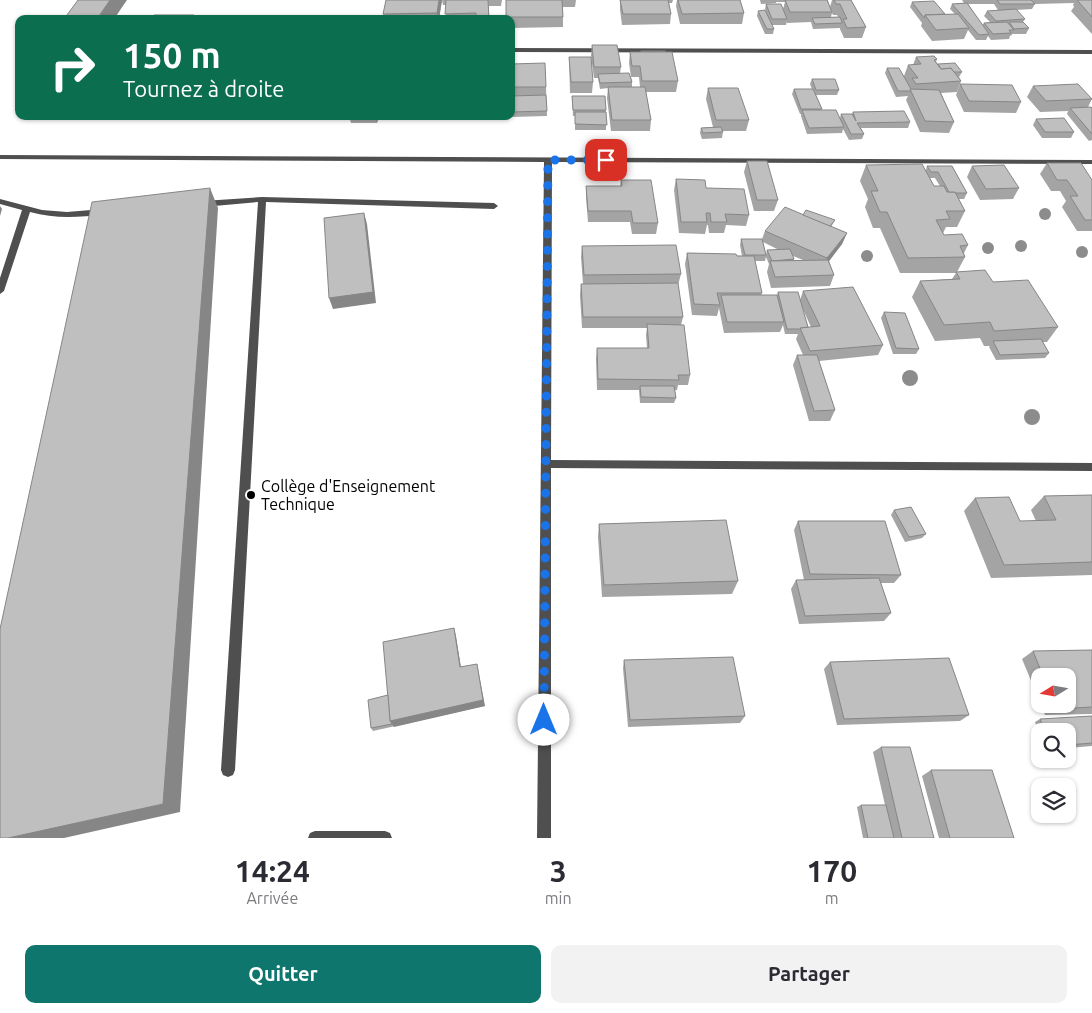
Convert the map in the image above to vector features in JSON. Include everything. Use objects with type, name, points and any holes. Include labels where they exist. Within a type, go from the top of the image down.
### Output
[{"type":"street","points":[[515,50],[1092,52]]},
{"type":"street","points":[[0,156],[1092,162]]},
{"type":"street","points":[[544,838],[548,160]]},
{"type":"street","points":[[228,770],[262,199]]},
{"type":"street","points":[[193,204],[262,199],[494,206]]},
{"type":"street","points":[[0,202],[42,213],[67,215],[115,211]]},
{"type":"street","points":[[0,291],[27,208]]},
{"type":"street","points":[[546,464],[1092,467]]},
{"type":"street","points":[[315,838],[385,838]]},
{"type":"building","points":[[78,0],[110,0],[100,15],[67,15]]},
{"type":"building","points":[[386,0],[439,0],[437,13],[383,14]]},
{"type":"building","points":[[446,0],[488,0],[489,15],[476,15],[476,13],[445,14]]},
{"type":"building","points":[[506,0],[562,0],[563,17],[515,17],[515,15],[506,15]]},
{"type":"building","points":[[620,0],[668,0],[671,14],[623,14]]},
{"type":"building","points":[[678,0],[740,0],[744,13],[682,14]]},
{"type":"building","points":[[785,0],[827,0],[832,12],[790,12]]},
{"type":"building","points":[[834,0],[851,0],[866,27],[847,28],[843,19],[847,19],[840,4],[836,4]]},
{"type":"building","points":[[997,0],[1031,0],[1035,4],[1000,4]]},
{"type":"building","points":[[1077,0],[1092,0],[1092,17]]},
{"type":"building","points":[[934,1],[945,14],[925,15],[924,18],[912,2]]},
{"type":"building","points":[[967,3],[989,34],[979,35],[952,4]]},
{"type":"building","points":[[766,4],[781,4],[787,19],[772,19]]},
{"type":"building","points":[[1016,9],[1025,19],[996,21],[987,11]]},
{"type":"building","points":[[765,10],[774,29],[767,29],[758,11]]},
{"type":"building","points":[[958,14],[969,28],[936,30],[925,15]]},
{"type":"building","points":[[840,17],[842,23],[815,24],[812,18]]},
{"type":"building","points":[[1007,22],[1014,30],[1009,30],[1011,33],[993,34],[984,23]]},
{"type":"building","points":[[1009,22],[1023,22],[1029,28],[1014,29]]},
{"type":"building","points":[[592,45],[617,45],[621,67],[594,67]]},
{"type":"building","points":[[665,51],[665,52],[641,52]]},
{"type":"building","points":[[630,52],[672,52],[678,81],[642,81],[640,66],[632,66]]},
{"type":"building","points":[[934,56],[937,59],[934,60],[941,69],[951,68],[961,81],[916,84],[912,78],[918,78],[908,65],[921,64],[916,57]]},
{"type":"building","points":[[569,57],[591,57],[593,82],[571,82]]},
{"type":"building","points":[[545,63],[546,87],[515,87],[515,64]]},
{"type":"building","points":[[955,63],[962,72],[954,72],[951,68],[941,69],[938,64]]},
{"type":"building","points":[[887,68],[899,68],[911,89],[910,91],[898,91]]},
{"type":"building","points":[[629,73],[632,82],[600,83],[598,74]]},
{"type":"building","points":[[812,79],[835,79],[839,90],[816,90]]},
{"type":"building","points":[[960,84],[1012,85],[1021,102],[969,101]]},
{"type":"building","points":[[1078,84],[1092,99],[1046,101],[1033,86]]},
{"type":"building","points":[[608,87],[645,87],[651,120],[612,120]]},
{"type":"building","points":[[708,88],[738,88],[749,120],[716,120]]},
{"type":"building","points":[[794,89],[813,89],[822,109],[801,109]]},
{"type":"building","points":[[910,89],[939,90],[954,122],[925,121]]},
{"type":"building","points":[[546,95],[547,111],[515,112],[515,96]]},
{"type":"building","points":[[572,96],[605,96],[606,110],[573,110]]},
{"type":"building","points":[[1070,108],[1092,108],[1092,134]]},
{"type":"building","points":[[802,110],[836,110],[844,127],[809,128]]},
{"type":"building","points":[[904,111],[910,122],[857,123],[864,134],[851,134],[841,114],[852,114],[856,121],[853,112]]},
{"type":"building","points":[[575,112],[606,112],[607,125],[575,124]]},
{"type":"building","points":[[1064,118],[1074,132],[1045,132],[1036,119]]},
{"type":"building","points":[[721,127],[723,132],[703,133],[701,128]]},
{"type":"building","points":[[747,161],[767,161],[778,200],[757,200]]},
{"type":"building","points":[[1047,163],[1081,163],[1092,180],[1092,220],[1085,220],[1070,196],[1078,196],[1067,180],[1057,180]]},
{"type":"building","points":[[922,164],[934,186],[944,186],[947,192],[955,192],[965,211],[946,211],[950,219],[936,220],[944,235],[962,234],[968,245],[960,246],[965,257],[908,258],[887,212],[880,212],[871,191],[878,191],[866,165]]},
{"type":"building","points":[[1004,165],[1019,188],[986,189],[972,166]]},
{"type":"building","points":[[927,166],[952,166],[967,193],[949,192],[938,172],[931,172]]},
{"type":"building","points":[[676,179],[705,180],[706,188],[744,189],[749,215],[725,214],[727,222],[711,222],[710,213],[706,213],[707,222],[681,222]]},
{"type":"building","points":[[621,180],[651,180],[658,223],[633,223],[631,211],[588,211],[586,186],[622,186]]},
{"type":"building","points":[[210,188],[163,804],[8,838],[0,838],[0,629],[92,202]]},
{"type":"building","points":[[785,207],[847,233],[827,258],[765,231]]},
{"type":"building","points":[[806,210],[835,220],[830,226],[803,215]]},
{"type":"building","points":[[364,213],[373,292],[329,298],[324,218]]},
{"type":"building","points":[[741,239],[762,239],[766,255],[745,255]]},
{"type":"building","points":[[676,245],[681,274],[584,275],[582,246]]},
{"type":"building","points":[[790,249],[794,259],[772,261],[767,250]]},
{"type":"building","points":[[687,253],[754,256],[762,293],[717,293],[720,305],[694,304]]},
{"type":"building","points":[[828,260],[834,275],[775,277],[770,261]]},
{"type":"building","points":[[985,270],[993,282],[1028,280],[1058,327],[994,331],[990,322],[944,325],[920,281],[960,279],[956,272]]},
{"type":"building","points":[[678,283],[683,317],[583,317],[581,284]]},
{"type":"building","points":[[853,287],[883,345],[810,351],[800,328],[820,326],[803,291]]},
{"type":"building","points":[[778,292],[798,292],[808,327],[787,329]]},
{"type":"building","points":[[721,295],[777,295],[784,322],[727,322]]},
{"type":"building","points":[[884,312],[905,313],[919,349],[896,348]]},
{"type":"building","points":[[647,324],[684,325],[690,375],[678,375],[679,380],[598,379],[597,348],[649,348]]},
{"type":"building","points":[[1041,339],[1049,353],[1000,355],[993,341]]},
{"type":"building","points":[[797,355],[817,355],[835,410],[814,411]]},
{"type":"building","points":[[640,386],[674,386],[676,398],[641,397]]},
{"type":"building","points":[[1092,495],[1092,562],[1004,565],[975,498],[1009,497],[1020,521],[1056,520],[1044,496]]},
{"type":"building","points":[[911,507],[926,534],[909,537],[894,510]]},
{"type":"building","points":[[726,520],[738,581],[604,585],[599,524]]},
{"type":"building","points":[[798,521],[885,521],[901,575],[810,574]]},
{"type":"building","points":[[879,578],[891,613],[805,616],[796,580]]},
{"type":"building","points":[[454,628],[460,667],[477,664],[483,700],[390,721],[383,642]]},
{"type":"building","points":[[1092,650],[1092,707],[1076,708],[1076,668],[1040,668],[1033,651]]},
{"type":"building","points":[[733,657],[745,716],[630,720],[624,660]]},
{"type":"building","points":[[949,658],[969,715],[844,719],[830,662]]},
{"type":"building","points":[[388,695],[390,721],[392,724],[371,728],[368,700]]},
{"type":"building","points":[[1092,716],[1092,743],[1076,744],[1076,723],[1042,723],[1040,719]]},
{"type":"building","points":[[881,747],[910,747],[934,838],[902,838]]},
{"type":"building","points":[[931,770],[992,770],[1014,838],[950,838]]},
{"type":"building","points":[[861,805],[886,805],[894,838],[868,838]]},
{"type":"place","name":"Collège d'Enseignement Technique","points":[[251,495]]},
{"type":"route","points":[[544,720],[548,160],[606,160]]}]
